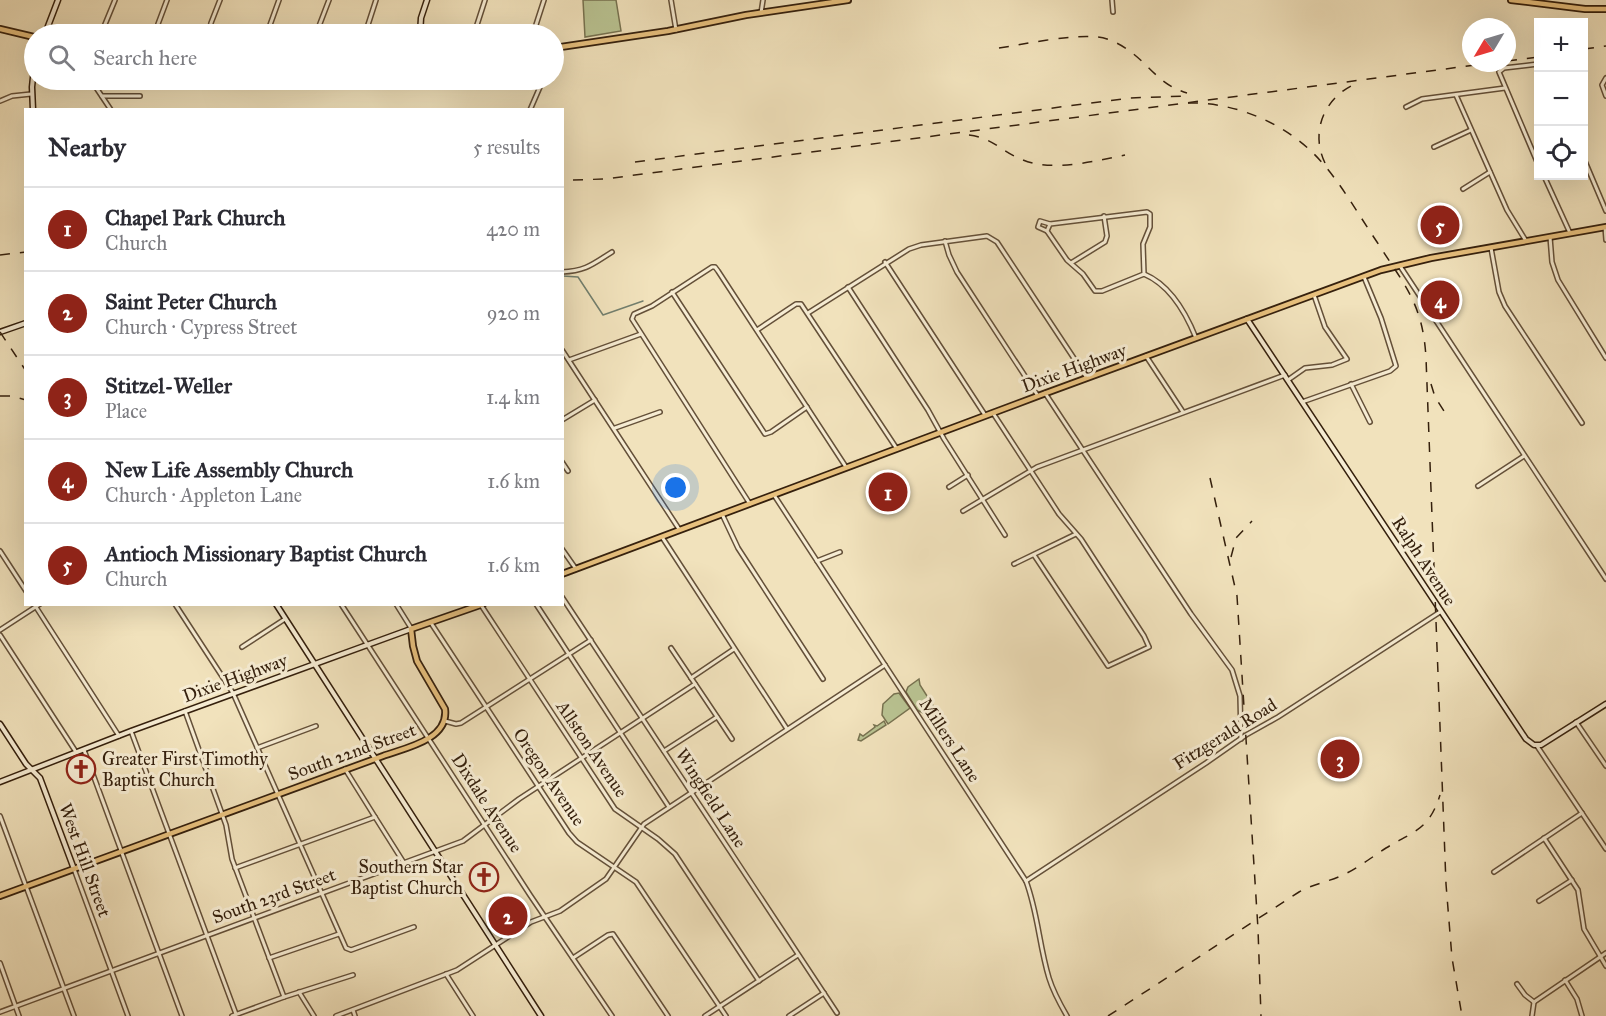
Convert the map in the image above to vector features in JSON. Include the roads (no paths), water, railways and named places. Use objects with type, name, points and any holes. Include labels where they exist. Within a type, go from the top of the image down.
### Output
[{"type":"main road","points":[[564,48],[848,0]]},
{"type":"main road","points":[[1511,0],[1585,9],[1606,9]]},
{"type":"main road","points":[[0,29],[24,35]]},
{"type":"main road","name":"Dixie Highway","points":[[564,573],[985,415],[1399,265],[1605,227]]},
{"type":"main road","name":"Dixie Highway","points":[[411,629],[479,606]]},
{"type":"main road","points":[[411,629],[417,661],[444,705],[445,721]]},
{"type":"main road","name":"South 22nd Street","points":[[0,896],[375,759],[428,738],[437,733],[445,721]]},
{"type":"street","points":[[49,24],[58,0]]},
{"type":"street","points":[[105,24],[115,0]]},
{"type":"street","points":[[158,24],[167,0]]},
{"type":"street","points":[[211,24],[220,0]]},
{"type":"street","points":[[270,24],[279,0]]},
{"type":"street","points":[[320,24],[330,0]]},
{"type":"street","points":[[368,24],[375,0]]},
{"type":"street","points":[[421,24],[427,0]]},
{"type":"street","points":[[477,24],[485,0]]},
{"type":"street","points":[[536,24],[544,0]]},
{"type":"street","points":[[671,0],[676,30]]},
{"type":"street","points":[[761,13],[763,0]]},
{"type":"street","points":[[1112,0],[1113,12]]},
{"type":"street","points":[[1534,65],[1504,68],[1499,71],[1534,153]]},
{"type":"street","points":[[1606,78],[1602,83],[1606,96]]},
{"type":"street","points":[[1406,107],[1419,100],[1505,88]]},
{"type":"street","points":[[31,90],[33,108]]},
{"type":"street","points":[[98,90],[110,108]]},
{"type":"street","points":[[531,108],[539,90]]},
{"type":"street","points":[[0,100],[31,94]]},
{"type":"street","points":[[1456,95],[1507,210],[1526,241]]},
{"type":"street","points":[[102,96],[140,96]]},
{"type":"street","points":[[1434,147],[1472,130]]},
{"type":"street","points":[[1588,168],[1606,211]]},
{"type":"street","points":[[1463,189],[1490,172]]},
{"type":"street","points":[[1546,180],[1570,233]]},
{"type":"street","points":[[1144,274],[1143,244],[1150,227],[1150,214],[1145,211],[1050,224],[1040,221],[1038,227],[1047,231],[1071,263],[1099,292],[1144,274],[1156,280],[1174,298],[1189,321],[1196,338]]},
{"type":"street","points":[[1071,263],[1105,242],[1107,236],[1104,216]]},
{"type":"street","points":[[1047,231],[1050,224]]},
{"type":"street","points":[[1605,227],[1606,240]]},
{"type":"street","points":[[808,313],[885,262],[914,246],[987,236],[995,240],[1087,378]]},
{"type":"street","points":[[1550,237],[1552,262],[1558,280],[1606,358]]},
{"type":"street","points":[[945,242],[957,272],[1038,396]]},
{"type":"street","points":[[1491,248],[1499,292],[1505,306],[1581,423]]},
{"type":"street","points":[[564,272],[582,270],[594,265],[612,252]]},
{"type":"street","points":[[885,262],[985,415]]},
{"type":"street","points":[[1399,265],[1606,579]]},
{"type":"street","points":[[750,504],[633,322],[633,315],[712,267],[715,267],[846,467]]},
{"type":"street","points":[[1302,402],[1396,367],[1397,363],[1364,277]]},
{"type":"street","points":[[848,287],[928,410],[1005,535]]},
{"type":"street","points":[[672,292],[767,434],[807,407]]},
{"type":"street","points":[[1288,380],[1305,368],[1332,365],[1347,359],[1325,327],[1314,295]]},
{"type":"street","points":[[757,330],[800,303],[897,449]]},
{"type":"street","name":"Ralph Avenue","points":[[1247,319],[1526,739],[1537,746]]},
{"type":"street","points":[[0,332],[24,323]]},
{"type":"street","points":[[569,360],[641,334]]},
{"type":"street","points":[[564,353],[680,531]]},
{"type":"street","points":[[1146,356],[1183,413]]},
{"type":"street","points":[[963,511],[1031,470],[1285,375]]},
{"type":"street","points":[[1351,384],[1370,422]]},
{"type":"street","points":[[1045,393],[1191,614],[1232,670],[1240,696],[1241,739]]},
{"type":"street","points":[[564,419],[596,400]]},
{"type":"street","points":[[615,428],[660,412]]},
{"type":"street","points":[[993,413],[1064,522],[1076,534],[1150,645],[1108,666],[1034,555]]},
{"type":"street","points":[[1478,486],[1524,456]]},
{"type":"street","points":[[564,465],[568,471]]},
{"type":"street","points":[[949,486],[968,476]]},
{"type":"street","name":"Millers Lane","points":[[774,495],[1026,881],[1036,913],[1048,975],[1067,1016]]},
{"type":"street","points":[[722,514],[738,548],[823,679]]},
{"type":"street","points":[[1014,564],[1076,534]]},
{"type":"street","points":[[662,537],[788,729]]},
{"type":"street","points":[[0,551],[24,588]]},
{"type":"street","points":[[564,552],[576,569]]},
{"type":"street","points":[[817,561],[840,552]]},
{"type":"street","name":"Wingfield Lane","points":[[564,600],[837,1013]]},
{"type":"street","points":[[0,630],[36,606]]},
{"type":"street","points":[[38,606],[119,736]]},
{"type":"street","points":[[176,606],[233,693],[347,950],[414,927]]},
{"type":"street","points":[[277,606],[542,1016]]},
{"type":"street","name":"Dixdale Avenue","points":[[342,606],[484,825],[612,1016]]},
{"type":"street","points":[[397,606],[411,629]]},
{"type":"street","name":"Allston Avenue","points":[[483,606],[615,809],[658,839],[675,854],[759,981]]},
{"type":"street","points":[[537,606],[669,807]]},
{"type":"street","name":"Fitzgerald Road","points":[[1026,881],[1241,739],[1440,612]]},
{"type":"street","points":[[242,647],[285,619]]},
{"type":"street","name":"Oregon Avenue","points":[[431,623],[573,838],[632,878],[641,888],[726,1016]]},
{"type":"street","name":"Dixie Highway","points":[[0,782],[313,663],[411,629]]},
{"type":"street","points":[[0,635],[76,753]]},
{"type":"street","points":[[445,721],[461,723],[591,639]]},
{"type":"street","points":[[671,648],[732,739]]},
{"type":"street","points":[[691,678],[735,648]]},
{"type":"street","points":[[336,1016],[459,968],[531,922],[560,910],[600,884],[641,827],[885,665]]},
{"type":"street","name":"South 23rd Street","points":[[0,1011],[463,841],[538,786],[695,684]]},
{"type":"street","points":[[1606,704],[1537,746],[1606,849]]},
{"type":"street","points":[[185,711],[222,814],[235,868],[284,997]]},
{"type":"street","points":[[664,751],[717,717]]},
{"type":"street","points":[[1576,722],[1606,766]]},
{"type":"street","name":"West Hill Street","points":[[0,724],[27,766],[33,770],[42,783],[128,1016]]},
{"type":"street","points":[[257,748],[316,726]]},
{"type":"street","points":[[131,731],[234,1015],[353,975]]},
{"type":"street","points":[[84,750],[182,1016]]},
{"type":"street","points":[[345,769],[404,863]]},
{"type":"street","points":[[1494,872],[1582,813]]},
{"type":"street","points":[[0,816],[74,1016]]},
{"type":"street","points":[[235,868],[375,817]]},
{"type":"street","points":[[1544,838],[1572,880],[1580,898],[1584,929],[1606,966]]},
{"type":"street","points":[[1539,901],[1572,880]]},
{"type":"street","points":[[269,958],[339,934]]},
{"type":"street","points":[[573,958],[613,934],[668,1016]]},
{"type":"street","points":[[1532,1016],[1534,1002],[1606,953]]},
{"type":"street","points":[[705,1016],[798,955]]},
{"type":"street","points":[[0,963],[19,1016]]},
{"type":"street","points":[[446,974],[472,1014],[466,1016]]},
{"type":"street","points":[[1565,980],[1577,999],[1582,1016]]},
{"type":"street","points":[[1517,984],[1534,1002]]},
{"type":"street","points":[[299,992],[314,1016]]},
{"type":"street","points":[[789,1016],[824,993]]},
{"type":"street","points":[[353,1010],[355,1016]]},
{"type":"waterway","points":[[564,276],[578,277],[603,315],[643,301]]},
{"type":"railway","points":[[999,48],[1087,36],[1111,40],[1138,58],[1163,81],[1187,93]]},
{"type":"railway","points":[[1588,48],[1606,46]]},
{"type":"railway","points":[[1516,60],[1534,58]]},
{"type":"railway","points":[[573,180],[605,179],[1462,67]]},
{"type":"railway","points":[[1325,163],[1319,140],[1323,117],[1335,98],[1355,84]]},
{"type":"railway","points":[[635,162],[1130,98],[1186,96]]},
{"type":"railway","points":[[1188,103],[1226,107],[1263,119],[1281,128],[1312,152],[1339,184],[1396,271],[1417,309],[1426,358],[1446,884],[1452,958],[1462,1016]]},
{"type":"railway","points":[[969,135],[985,139],[1023,160],[1047,165],[1074,164],[1125,155]]},
{"type":"railway","points":[[0,255],[24,252]]},
{"type":"railway","points":[[0,332],[24,368]]},
{"type":"railway","points":[[1431,384],[1435,397],[1444,411]]},
{"type":"railway","points":[[0,396],[24,399]]},
{"type":"railway","points":[[1210,478],[1237,596],[1258,929],[1261,1016]]},
{"type":"railway","points":[[1231,557],[1236,538],[1252,521]]},
{"type":"railway","points":[[1108,1016],[1299,892],[1349,872],[1412,833],[1431,816],[1440,795]]},
{"type":"place","name":"Antioch Missionary Baptist Church","points":[[1440,225]]},
{"type":"place","name":"New Life Assembly Church","points":[[1440,300]]},
{"type":"place","name":"Chapel Park Church","points":[[888,492]]},
{"type":"place","name":"Stitzel-Weller","points":[[1340,759]]},
{"type":"place","name":"Greater First Timothy Baptist Church","points":[[81,769]]},
{"type":"place","name":"Southern Star Baptist Church","points":[[484,877]]},
{"type":"place","name":"Saint Peter Church","points":[[508,916]]}]
